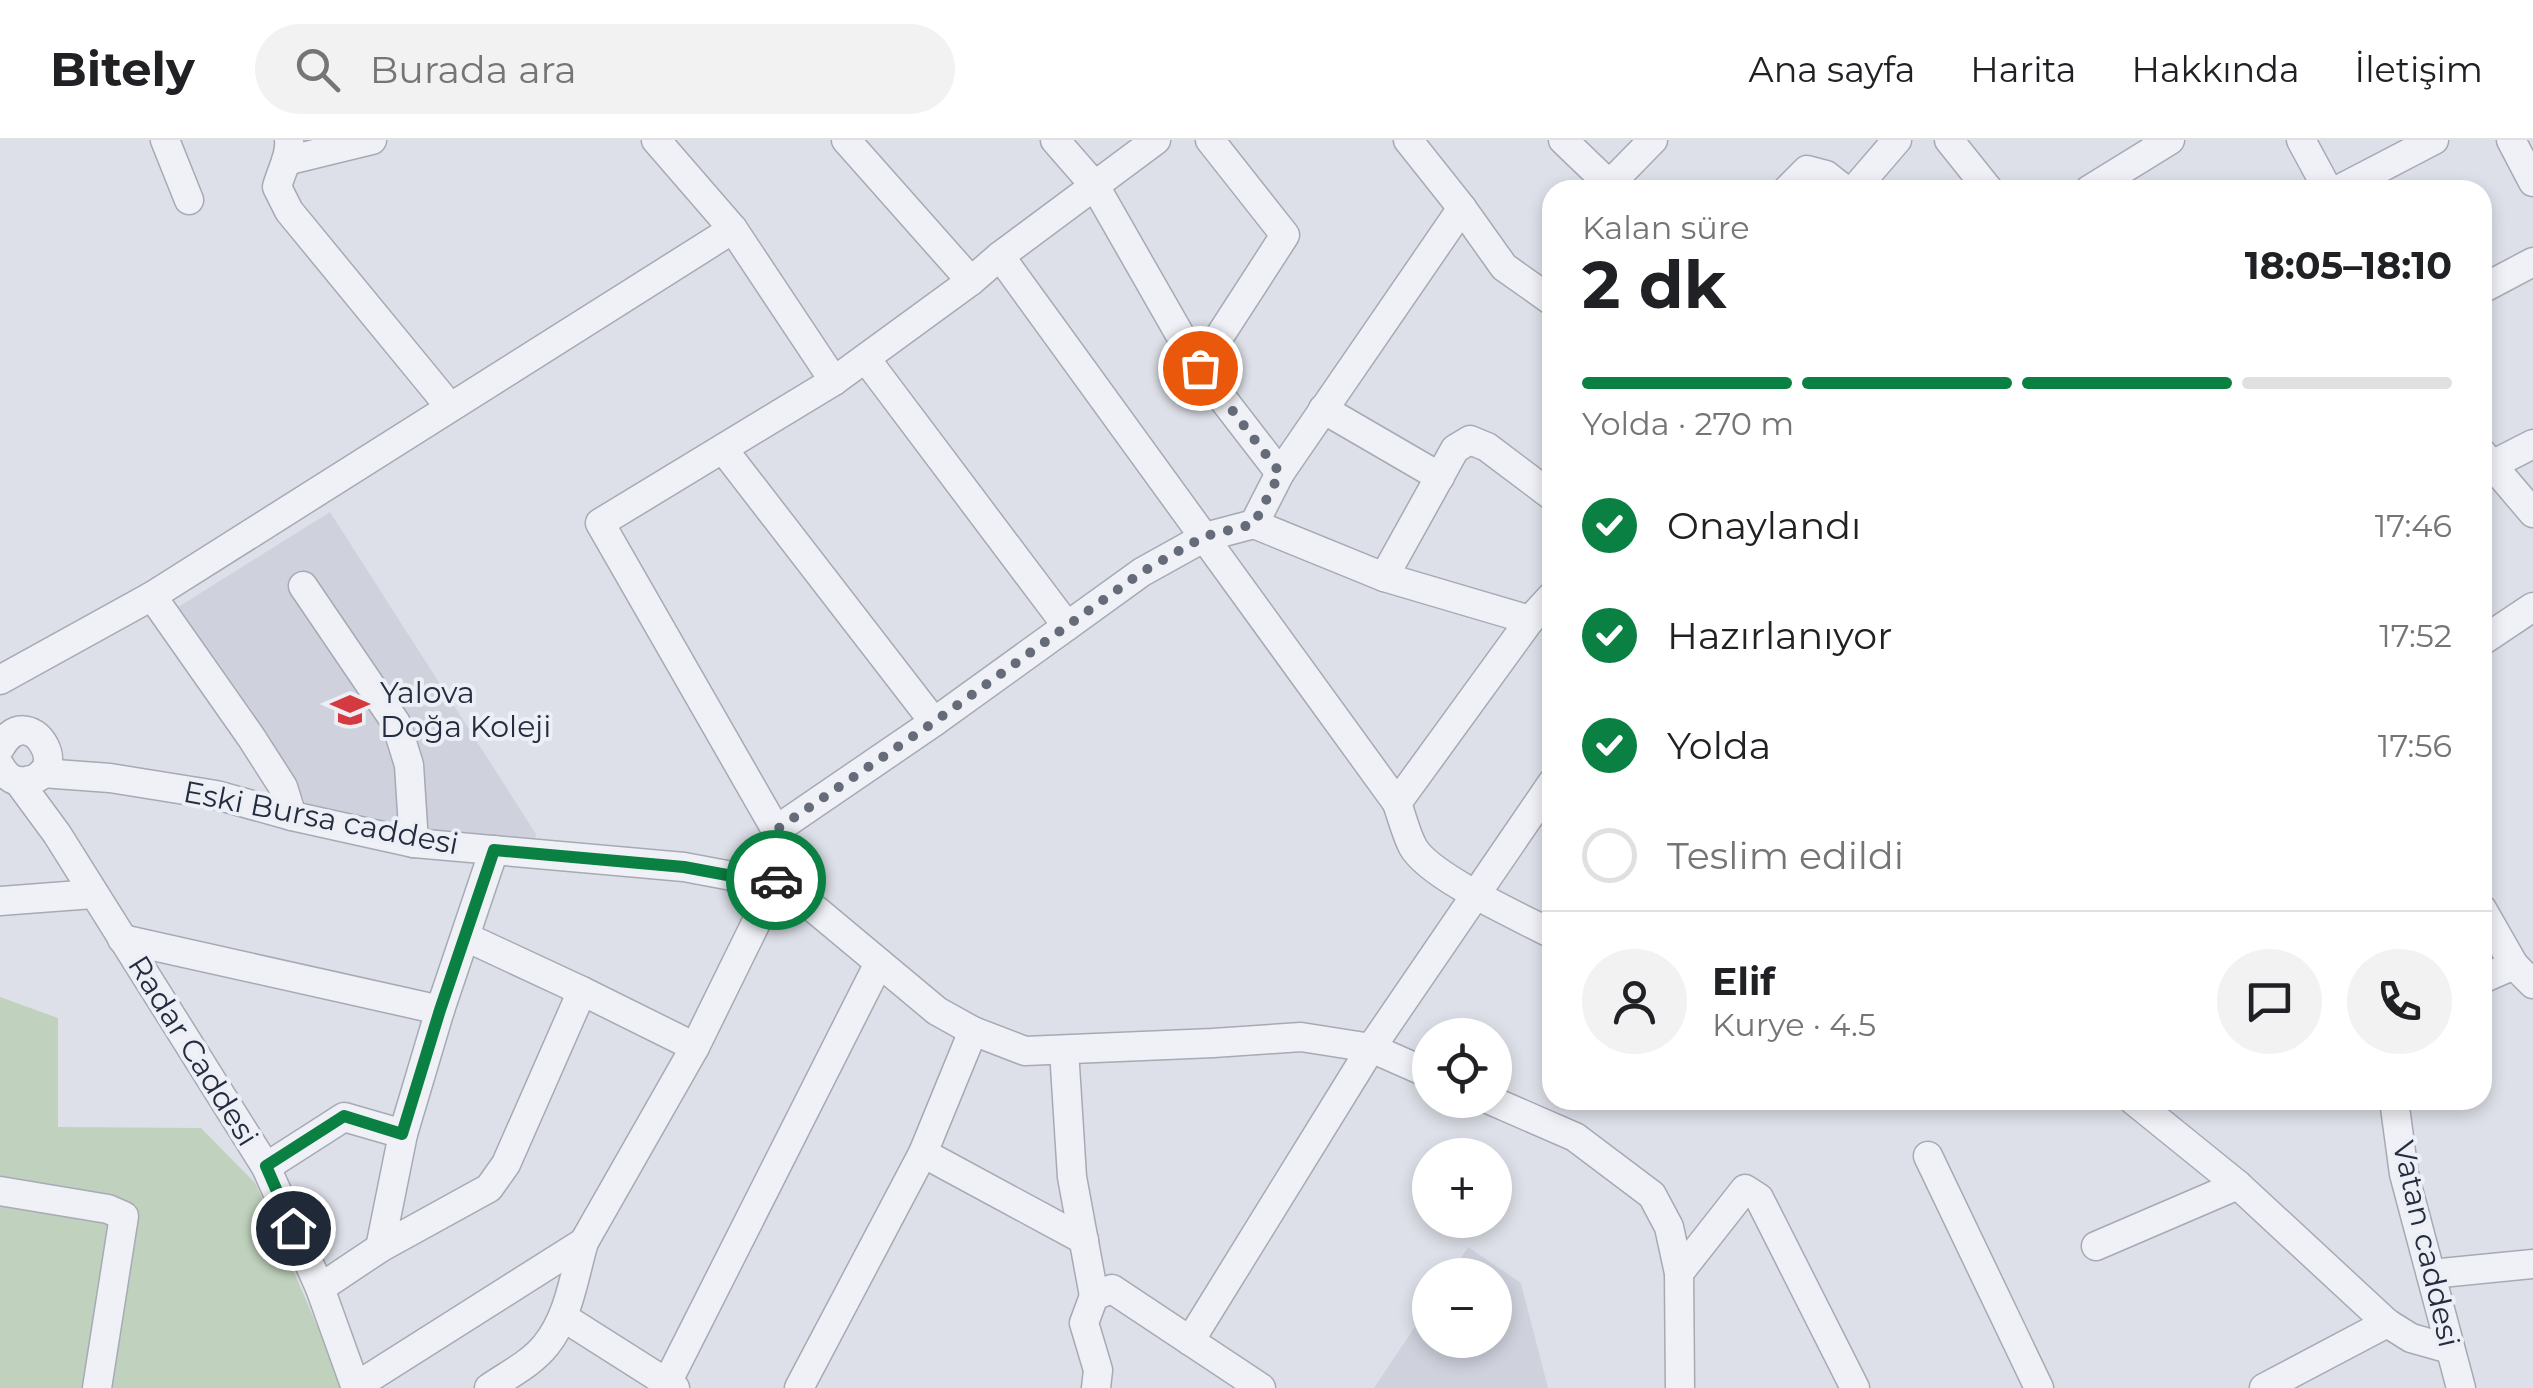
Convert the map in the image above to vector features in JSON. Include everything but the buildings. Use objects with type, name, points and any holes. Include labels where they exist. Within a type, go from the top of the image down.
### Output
[{"type":"street","points":[[166,140],[189,200]]},
{"type":"street","points":[[372,140],[287,150],[278,187],[289,210],[450,407]]},
{"type":"street","points":[[656,140],[734,229],[834,381]]},
{"type":"street","points":[[846,140],[971,282]]},
{"type":"street","points":[[1054,140],[1095,186],[1200,368],[1280,473]]},
{"type":"street","points":[[489,1388],[527,1376],[546,1346],[563,1316],[584,1242],[696,1047],[776,884],[776,830],[600,523],[834,381],[1156,140]]},
{"type":"street","points":[[1200,368],[1285,235],[1210,140]]},
{"type":"street","points":[[1408,140],[1504,267],[1542,294]]},
{"type":"street","points":[[1563,140],[1602,180]]},
{"type":"street","points":[[1617,180],[1653,140]]},
{"type":"street","points":[[1863,180],[1897,140]]},
{"type":"street","points":[[1949,140],[1981,180]]},
{"type":"street","points":[[2105,180],[2170,140]]},
{"type":"street","points":[[2301,140],[2323,180]]},
{"type":"street","points":[[2357,180],[2434,140]]},
{"type":"street","points":[[2510,140],[2533,182]]},
{"type":"street","points":[[1797,180],[1807,170],[1832,180]]},
{"type":"street","points":[[1254,524],[1280,473],[1462,208]]},
{"type":"street","points":[[0,680],[152,596],[734,229]]},
{"type":"street","points":[[1000,256],[1397,802],[1413,847],[1425,862],[1542,929]]},
{"type":"street","points":[[2492,285],[2533,262]]},
{"type":"street","points":[[866,358],[1067,626]]},
{"type":"street","points":[[1323,409],[1440,476]]},
{"type":"street","points":[[1384,577],[1455,449],[1470,440],[1486,447],[1542,489]]},
{"type":"street","points":[[2492,461],[2533,444]]},
{"type":"street","points":[[723,449],[934,722]]},
{"type":"street","points":[[2492,469],[2533,513]]},
{"type":"street","points":[[776,830],[1142,572],[1205,536],[1254,524],[1384,577],[1542,610]]},
{"type":"street","points":[[303,586],[396,723],[409,765],[414,843]]},
{"type":"street","points":[[152,596],[262,754],[283,787],[292,816]]},
{"type":"street","points":[[2492,634],[2533,607]]},
{"type":"street","points":[[1397,802],[1542,613]]},
{"type":"street","name":"Eski Bursa caddesi","points":[[6,734],[32,732],[39,736],[29,768],[216,795],[414,843],[684,867],[776,884],[816,910],[937,1011],[1025,1051],[1300,1037],[1371,1048],[1412,1066]]},
{"type":"street","name":"Radar Caddesi","points":[[29,768],[57,834],[92,894],[266,1166],[320,1288],[355,1387]]},
{"type":"street","points":[[1190,1341],[1371,1048],[1542,798]]},
{"type":"street","points":[[380,1248],[402,1134],[494,850]]},
{"type":"street","points":[[0,900],[92,894]]},
{"type":"street","points":[[2492,925],[2524,975],[2492,978]]},
{"type":"street","points":[[466,937],[696,1047]]},
{"type":"street","points":[[122,938],[440,1010]]},
{"type":"street","points":[[563,1316],[671,1385],[879,962]]},
{"type":"street","points":[[320,1288],[380,1248],[489,1188],[506,1164],[582,991]]},
{"type":"street","points":[[799,1388],[923,1152],[974,1031]]},
{"type":"street","points":[[1064,1050],[1072,1177],[1094,1296],[1084,1324],[1098,1370],[1096,1388]]},
{"type":"street","points":[[1512,1110],[1575,1137],[1652,1196],[1670,1228],[1679,1273],[1680,1388]]},
{"type":"street","points":[[2147,1110],[2238,1185],[2387,1323],[2411,1338],[2450,1348]]},
{"type":"street","name":"Vatan caddesi","points":[[2395,1110],[2404,1174],[2462,1388]]},
{"type":"street","points":[[266,1166],[344,1116],[402,1134]]},
{"type":"street","points":[[923,1152],[1084,1240]]},
{"type":"street","points":[[1928,1156],[2039,1388]]},
{"type":"street","points":[[2096,1246],[2238,1185]]},
{"type":"street","points":[[1679,1273],[1746,1189],[1758,1198],[1855,1388]]},
{"type":"street","points":[[0,1191],[124,1216],[97,1388]]},
{"type":"street","points":[[355,1387],[584,1242]]},
{"type":"street","points":[[2431,1274],[2533,1264]]},
{"type":"street","points":[[1094,1296],[1112,1289],[1260,1388]]},
{"type":"street","points":[[2264,1388],[2387,1323]]},
{"type":"shaded area","name":"Yalova Doğa Koleji","points":[[330,512],[536,834],[535,839],[425,829],[311,812],[175,609]]},
{"type":"shaded area","points":[[1468,1247],[1484,1258],[1461,1258]]},
{"type":"shaded area","points":[[1512,1277],[1521,1283],[1548,1388],[1374,1388],[1412,1331],[1412,1358],[1512,1358]]},
{"type":"green space","points":[[0,997],[58,1018],[58,1127],[201,1128],[256,1184],[344,1388],[0,1388]]},
{"type":"way so far","points":[[776,880],[776,830],[1142,572],[1205,536],[1254,524],[1280,473],[1200,368]]},
{"type":"place","name":"Yalova Doğa Koleji","points":[[350,710]]},
{"type":"route","points":[[293,1228],[266,1166],[344,1116],[402,1134],[494,850],[684,867],[776,884],[776,880]]}]
